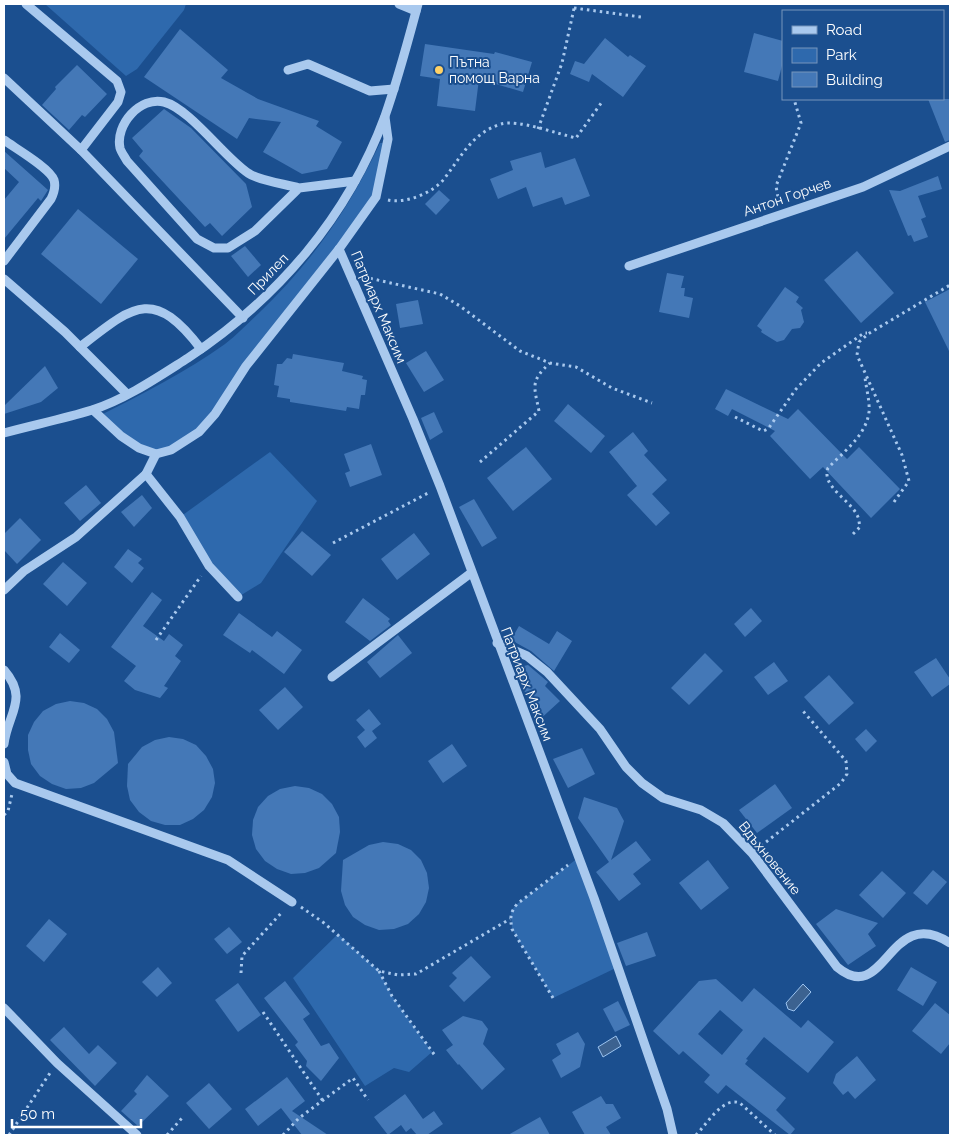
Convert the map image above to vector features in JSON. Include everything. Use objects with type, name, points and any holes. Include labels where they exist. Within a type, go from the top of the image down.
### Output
[{"type":"street","points":[[26,4],[117,81],[122,92],[118,102],[81,150]]},
{"type":"street","points":[[399,4],[417,7]]},
{"type":"street","name":"Прилеп","points":[[4,433],[93,410],[127,394],[201,349],[242,318],[282,283],[325,229],[355,181],[385,117],[417,7]]},
{"type":"street","points":[[288,70],[308,64],[370,91],[394,89]]},
{"type":"street","points":[[4,78],[81,150],[242,318]]},
{"type":"street","points":[[299,188],[255,231],[228,248],[214,248],[197,239],[127,161],[120,148],[121,131],[138,108],[150,102],[164,102],[180,111],[249,174],[299,188],[355,181]]},
{"type":"street","points":[[93,410],[121,436],[139,448],[156,454],[170,450],[199,432],[215,414],[246,366],[339,249],[376,197],[388,139],[385,117]]},
{"type":"street","points":[[4,140],[48,171],[54,179],[55,190],[51,199],[5,258]]},
{"type":"street","name":"Антон Горчев","points":[[629,266],[863,187],[950,146]]},
{"type":"street","name":"Патриарх Максим","points":[[339,249],[440,486],[578,858],[664,1100],[673,1135]]},
{"type":"street","points":[[4,279],[80,347],[127,394]]},
{"type":"street","points":[[80,347],[114,320],[135,310],[152,307],[168,316],[188,332],[201,349]]},
{"type":"street","points":[[4,590],[24,571],[76,537],[146,474],[156,454]]},
{"type":"street","points":[[146,474],[180,517],[209,566],[238,597]]},
{"type":"street","points":[[332,677],[471,573]]},
{"type":"street","name":"Вдъхновение","points":[[497,643],[527,656],[552,677],[600,729],[626,767],[642,783],[663,798],[701,810],[724,823],[752,853],[837,967],[846,974],[859,978],[872,973],[904,939],[919,932],[936,934],[950,943]]},
{"type":"street","points":[[4,670],[14,682],[17,698],[4,744]]},
{"type":"street","points":[[4,762],[7,774],[15,783],[228,860],[292,902]]},
{"type":"street","points":[[4,1008],[57,1063],[137,1135]]},
{"type":"path","points":[[538,129],[562,63],[575,6],[642,17]]},
{"type":"path","points":[[780,214],[776,186],[801,123],[794,100]]},
{"type":"path","points":[[376,197],[396,202],[420,195],[443,180],[467,146],[481,134],[502,123],[576,138],[602,102]]},
{"type":"path","points":[[349,274],[440,294],[460,306],[520,351],[550,363],[576,367],[612,388],[652,404]]},
{"type":"path","points":[[894,502],[909,481],[902,455],[857,355],[859,342],[868,334],[950,285]]},
{"type":"path","points":[[735,417],[763,431],[768,429],[796,389],[821,363],[864,333],[868,334]]},
{"type":"path","points":[[480,462],[540,411],[534,388],[537,374],[550,363]]},
{"type":"path","points":[[853,534],[860,527],[858,515],[828,481],[826,472],[865,426],[869,411],[865,374]]},
{"type":"path","points":[[333,543],[440,486]]},
{"type":"path","points":[[156,640],[209,566]]},
{"type":"path","points":[[752,853],[841,783],[847,774],[846,761],[803,711]]},
{"type":"path","points":[[4,815],[8,810],[15,783]]},
{"type":"path","points":[[553,998],[512,929],[511,912],[517,904],[578,858]]},
{"type":"path","points":[[241,973],[242,956],[292,902],[324,922],[379,971],[392,996],[436,1057]]},
{"type":"path","points":[[379,971],[398,975],[416,974],[510,919]]},
{"type":"path","points":[[263,1012],[322,1101]]},
{"type":"path","points":[[9,1135],[57,1063]]},
{"type":"path","points":[[283,1135],[299,1118],[353,1078],[368,1100]]},
{"type":"path","points":[[696,1135],[725,1104],[733,1101],[743,1106],[775,1135]]},
{"type":"path","points":[[167,1135],[182,1118]]},
{"type":"green space","points":[[45,4],[186,4],[184,10],[137,69],[126,76]]},
{"type":"green space","points":[[380,143],[386,143],[376,197],[199,432],[156,454],[139,448],[99,416],[195,364],[229,340],[259,313],[296,274],[328,234],[355,190]]},
{"type":"green space","points":[[270,452],[317,501],[261,583],[238,597],[209,566],[180,517]]},
{"type":"green space","points":[[578,858],[618,967],[553,998],[512,929],[511,911],[517,904]]},
{"type":"green space","points":[[338,934],[379,971],[392,996],[432,1052],[409,1072],[394,1068],[365,1086],[293,978]]},
{"type":"shaded area","points":[[803,984],[811,992],[794,1011],[788,1009],[786,1003]]},
{"type":"shaded area","points":[[616,1036],[621,1046],[603,1057],[598,1047]]},
{"type":"building","points":[[180,29],[228,70],[221,78],[258,99],[319,121],[316,126],[342,142],[327,169],[302,174],[263,152],[281,122],[249,118],[237,139],[144,77]]},
{"type":"building","points":[[754,33],[782,41],[782,66],[778,81],[744,72]]},
{"type":"building","points":[[605,38],[628,57],[630,55],[646,66],[623,97],[592,74],[589,82],[570,74],[575,61],[584,64]]},
{"type":"building","points":[[425,44],[494,54],[495,52],[532,62],[523,92],[479,79],[475,111],[437,106],[440,79],[420,76]]},
{"type":"building","points":[[77,65],[107,94],[85,117],[82,115],[69,130],[42,105],[56,89],[55,87]]},
{"type":"building","points":[[950,99],[950,140],[945,142],[928,100]]},
{"type":"building","points":[[164,109],[191,128],[246,184],[252,207],[222,236],[210,223],[205,227],[139,156],[143,151],[132,138]]},
{"type":"building","points":[[4,151],[48,190],[41,201],[38,198],[4,239],[4,200],[19,182],[4,168]]},
{"type":"building","points":[[541,152],[545,168],[575,158],[590,196],[565,205],[562,197],[533,207],[526,187],[498,199],[490,179],[513,170],[510,161]]},
{"type":"building","points":[[938,176],[942,189],[918,196],[926,217],[921,219],[928,237],[914,242],[911,235],[908,236],[889,190],[900,191]]},
{"type":"building","points":[[439,190],[450,200],[436,215],[425,204]]},
{"type":"building","points":[[78,209],[138,259],[101,304],[41,254]]},
{"type":"building","points":[[245,246],[261,265],[248,277],[231,256]]},
{"type":"building","points":[[857,251],[894,293],[861,323],[824,280]]},
{"type":"building","points":[[667,273],[684,276],[681,288],[685,288],[684,296],[693,298],[689,318],[659,312]]},
{"type":"building","points":[[785,287],[799,297],[796,302],[803,308],[801,310],[804,322],[800,328],[792,329],[784,340],[777,342],[761,332],[762,330],[757,326]]},
{"type":"building","points":[[950,289],[950,353],[925,302]]},
{"type":"building","points":[[418,300],[423,324],[400,328],[396,304]]},
{"type":"building","points":[[426,351],[444,380],[424,392],[406,363]]},
{"type":"building","points":[[293,354],[344,363],[342,371],[363,376],[362,379],[367,380],[365,395],[361,395],[359,409],[347,407],[346,411],[290,402],[290,399],[277,397],[279,386],[274,385],[277,364],[282,364],[287,358],[292,359]]},
{"type":"building","points":[[45,366],[58,388],[41,402],[4,414],[4,406]]},
{"type":"building","points":[[726,389],[788,419],[798,409],[847,459],[859,447],[900,489],[871,518],[823,467],[810,479],[770,436],[775,431],[732,409],[728,416],[715,409]]},
{"type":"building","points":[[568,404],[605,436],[591,453],[554,421]]},
{"type":"building","points":[[434,412],[443,432],[430,440],[421,418]]},
{"type":"building","points":[[633,432],[648,451],[644,455],[667,480],[652,494],[670,513],[656,526],[627,495],[637,486],[609,452]]},
{"type":"building","points":[[371,444],[382,475],[350,487],[345,473],[350,471],[344,454]]},
{"type":"building","points":[[526,447],[552,479],[513,511],[487,478]]},
{"type":"building","points":[[86,485],[101,503],[80,521],[64,503]]},
{"type":"building","points":[[142,495],[152,508],[134,527],[121,512]]},
{"type":"building","points":[[474,499],[497,538],[482,547],[459,507]]},
{"type":"building","points":[[20,518],[41,540],[17,564],[4,550],[4,534]]},
{"type":"building","points":[[302,531],[331,555],[312,576],[284,552]]},
{"type":"building","points":[[414,533],[430,554],[397,580],[381,559]]},
{"type":"building","points":[[128,549],[142,559],[138,563],[144,568],[132,583],[114,567]]},
{"type":"building","points":[[63,562],[87,583],[67,606],[43,584]]},
{"type":"building","points":[[152,592],[162,600],[143,626],[164,641],[169,634],[183,645],[175,656],[181,661],[164,686],[168,688],[160,698],[135,690],[124,681],[136,666],[111,647]]},
{"type":"building","points":[[363,598],[390,619],[388,621],[391,625],[370,641],[345,622]]},
{"type":"building","points":[[751,608],[762,621],[745,637],[734,624]]},
{"type":"building","points":[[239,613],[272,637],[277,631],[302,650],[284,674],[252,650],[250,653],[223,635]]},
{"type":"building","points":[[519,626],[549,644],[557,631],[572,641],[554,671],[531,651],[511,640]]},
{"type":"building","points":[[60,633],[80,650],[69,663],[49,647]]},
{"type":"building","points":[[398,635],[412,653],[380,678],[367,662]]},
{"type":"building","points":[[705,653],[723,671],[689,705],[671,688]]},
{"type":"building","points":[[936,658],[950,679],[950,684],[932,697],[914,672]]},
{"type":"building","points":[[774,662],[788,681],[768,695],[754,677]]},
{"type":"building","points":[[528,665],[548,682],[545,686],[560,701],[537,722],[515,668]]},
{"type":"building","points":[[829,675],[854,703],[829,725],[804,697]]},
{"type":"building","points":[[285,687],[303,707],[278,730],[259,710]]},
{"type":"building","points":[[70,701],[84,703],[97,709],[107,719],[114,732],[118,763],[94,783],[81,788],[66,789],[52,784],[40,776],[31,764],[28,750],[28,735],[34,722],[43,711],[56,704]]},
{"type":"building","points":[[369,709],[381,724],[372,731],[377,738],[365,748],[357,737],[365,730],[356,720]]},
{"type":"building","points":[[866,729],[877,741],[866,752],[855,739]]},
{"type":"building","points":[[169,737],[183,739],[196,745],[206,756],[213,769],[215,783],[212,797],[204,810],[193,819],[180,825],[165,825],[151,821],[139,812],[130,800],[127,786],[128,764],[142,747],[155,740]]},
{"type":"building","points":[[452,744],[467,766],[443,783],[428,761]]},
{"type":"building","points":[[582,748],[595,774],[568,788],[553,759]]},
{"type":"building","points":[[775,784],[792,808],[757,833],[739,810]]},
{"type":"building","points":[[295,786],[309,788],[322,794],[332,804],[339,817],[340,832],[336,853],[319,868],[305,873],[291,874],[277,869],[265,861],[256,849],[252,835],[253,820],[258,807],[268,796],[280,789]]},
{"type":"building","points":[[584,797],[617,808],[624,821],[611,860],[636,841],[651,860],[633,874],[641,884],[619,901],[596,872],[609,862],[578,818]]},
{"type":"building","points":[[383,842],[398,844],[411,850],[421,860],[427,873],[429,888],[426,902],[419,914],[408,924],[394,929],[379,930],[365,925],[353,917],[345,905],[341,891],[343,860],[369,845]]},
{"type":"building","points":[[708,860],[729,888],[701,910],[679,883]]},
{"type":"building","points":[[933,870],[947,882],[927,905],[913,893]]},
{"type":"building","points":[[882,871],[906,893],[883,918],[859,895]]},
{"type":"building","points":[[836,909],[878,923],[868,934],[876,946],[848,965],[816,924]]},
{"type":"building","points":[[49,919],[67,934],[44,962],[26,946]]},
{"type":"building","points":[[229,927],[242,942],[227,954],[214,939]]},
{"type":"building","points":[[647,932],[656,956],[626,966],[617,943]]},
{"type":"building","points":[[471,956],[491,977],[464,1002],[449,986],[457,978],[452,973]]},
{"type":"building","points":[[158,967],[172,983],[157,997],[142,982]]},
{"type":"building","points":[[911,967],[937,982],[923,1006],[897,990]]},
{"type":"building","points":[[716,979],[742,1002],[754,988],[801,1028],[808,1020],[834,1042],[808,1073],[764,1037],[746,1059],[748,1060],[745,1064],[786,1098],[776,1110],[795,1129],[790,1135],[726,1085],[718,1094],[704,1082],[710,1075],[683,1051],[679,1055],[653,1031],[699,981]],"holes":[[[720,1010],[743,1030],[722,1055],[698,1034]]]},
{"type":"building","points":[[285,981],[310,1014],[303,1019],[321,1046],[329,1043],[339,1058],[321,1081],[306,1066],[307,1061],[295,1045],[298,1042],[264,998]]},
{"type":"building","points":[[238,983],[261,1015],[238,1032],[215,1000]]},
{"type":"building","points":[[618,1001],[630,1025],[615,1032],[603,1009]]},
{"type":"building","points":[[935,1003],[950,1015],[950,1043],[941,1054],[912,1031]]},
{"type":"building","points":[[463,1016],[482,1021],[488,1029],[483,1044],[505,1069],[482,1090],[446,1050],[453,1045],[442,1030]]},
{"type":"building","points":[[64,1027],[89,1054],[98,1045],[117,1063],[95,1086],[50,1040]]},
{"type":"building","points":[[578,1032],[585,1044],[580,1067],[561,1078],[552,1060],[561,1054],[556,1044]]},
{"type":"building","points":[[857,1056],[876,1080],[855,1099],[848,1091],[843,1095],[833,1083],[836,1074]]},
{"type":"building","points":[[147,1075],[169,1096],[138,1126],[121,1111],[137,1094],[134,1091]]},
{"type":"building","points":[[287,1077],[305,1101],[292,1111],[328,1135],[302,1135],[281,1108],[258,1126],[245,1109]]},
{"type":"building","points":[[209,1083],[232,1109],[209,1129],[186,1103]]},
{"type":"building","points":[[405,1094],[423,1119],[434,1111],[443,1124],[427,1135],[417,1135],[411,1128],[406,1132],[401,1125],[388,1135],[374,1117]]},
{"type":"building","points":[[601,1096],[606,1104],[613,1104],[621,1118],[606,1127],[611,1135],[585,1135],[572,1112]]},
{"type":"building","points":[[540,1117],[550,1135],[508,1135]]},
{"type":"place","name":"Пътна помощ Варна","points":[[439,70]]}]
